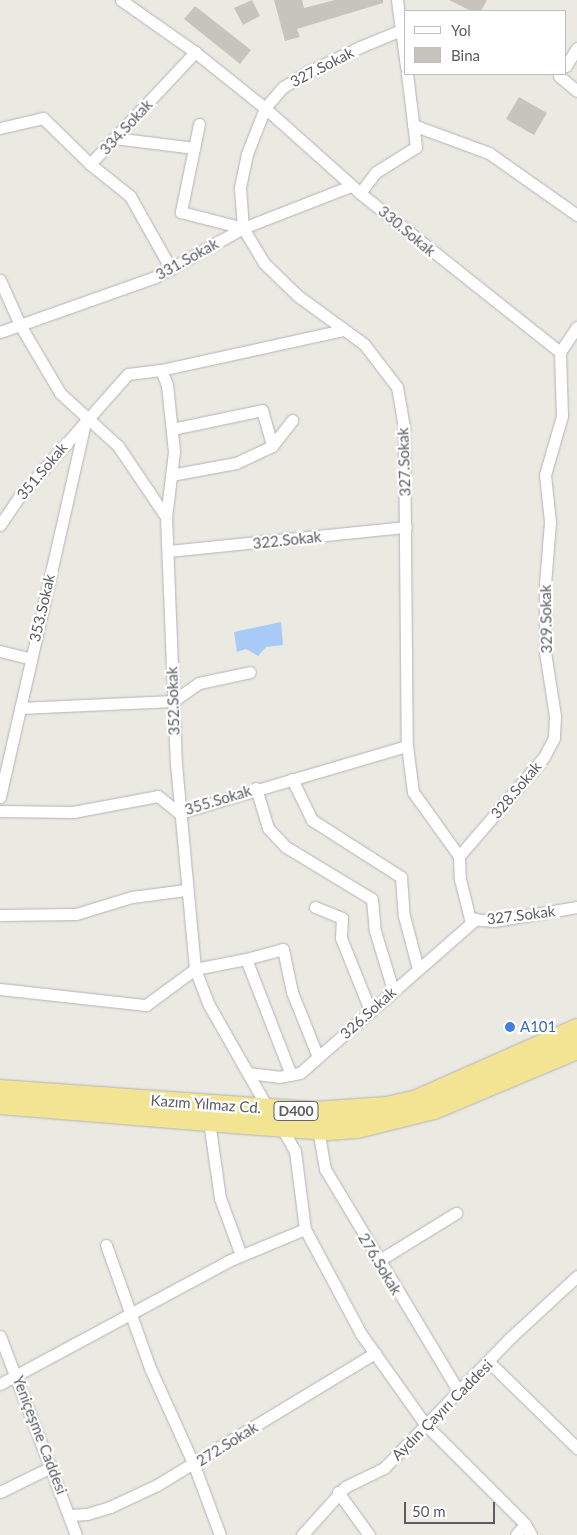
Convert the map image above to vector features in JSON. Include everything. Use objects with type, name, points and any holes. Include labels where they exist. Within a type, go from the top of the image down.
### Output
[{"type":"highway","name":"Kazım Yılmaz Cd.","points":[[0,1090],[268,1109],[342,1112],[417,1100],[577,1029]]},
{"type":"highway","name":"Kazım Yılmaz Cd.","points":[[0,1104],[318,1129],[357,1128],[434,1109],[577,1049]]},
{"type":"street","name":"330.Sokak","points":[[121,0],[195,52],[265,108],[356,189],[560,352]]},
{"type":"street","points":[[397,0],[403,31]]},
{"type":"street","name":"327.Sokak","points":[[403,31],[308,72],[284,87],[265,108],[247,154],[240,188],[243,228],[264,262],[298,296],[364,344],[396,387],[404,427],[407,746],[413,792],[459,856],[460,879],[470,919],[494,921],[577,907]]},
{"type":"street","points":[[567,64],[577,48]]},
{"type":"street","name":"334.Sokak","points":[[0,128],[43,118],[90,164],[195,52]]},
{"type":"street","points":[[356,189],[376,172],[416,147],[407,75]]},
{"type":"street","points":[[557,75],[577,90]]},
{"type":"street","points":[[199,124],[181,212],[243,228]]},
{"type":"street","points":[[414,125],[489,153],[577,215]]},
{"type":"street","points":[[114,138],[194,148]]},
{"type":"street","points":[[90,164],[130,196],[171,269]]},
{"type":"street","name":"331.Sokak","points":[[0,332],[155,278],[243,228],[356,189]]},
{"type":"street","points":[[0,280],[20,325]]},
{"type":"street","name":"352.Sokak","points":[[20,325],[60,393],[86,419],[118,446],[166,516],[179,813],[195,969],[209,1005],[268,1109]]},
{"type":"street","points":[[560,352],[577,326]]},
{"type":"street","name":"351.Sokak","points":[[0,525],[19,497],[86,419],[128,374],[161,370],[343,330]]},
{"type":"street","name":"329.Sokak","points":[[555,716],[545,652],[545,584],[550,522],[545,475],[562,416],[560,352]]},
{"type":"street","points":[[161,370],[167,384],[174,452],[166,516]]},
{"type":"street","points":[[172,429],[262,410],[272,446]]},
{"type":"street","name":"353.Sokak","points":[[0,797],[86,419]]},
{"type":"street","points":[[171,475],[236,463],[272,446],[292,420]]},
{"type":"street","name":"322.Sokak","points":[[169,551],[406,527]]},
{"type":"street","points":[[0,651],[31,659]]},
{"type":"street","points":[[20,708],[173,701],[199,683],[250,672]]},
{"type":"street","name":"328.Sokak","points":[[459,856],[544,757],[554,738],[555,716]]},
{"type":"street","name":"355.Sokak","points":[[0,811],[73,812],[158,796],[179,813],[256,788],[407,746]]},
{"type":"street","points":[[292,779],[312,820],[401,876],[404,916],[418,969]]},
{"type":"street","points":[[256,788],[268,828],[286,847],[372,899],[375,931],[393,990]]},
{"type":"street","points":[[0,914],[76,914],[132,897],[186,890]]},
{"type":"street","points":[[315,907],[342,918],[341,938],[370,1010]]},
{"type":"street","name":"326.Sokak","points":[[248,1073],[279,1077],[300,1074],[370,1010],[476,919]]},
{"type":"street","points":[[0,989],[146,1004],[195,969],[246,959],[283,949],[292,992],[318,1057]]},
{"type":"street","points":[[246,959],[291,1075]]},
{"type":"street","points":[[209,1121],[220,1198],[241,1255]]},
{"type":"street","points":[[281,1126],[295,1151],[304,1229],[375,1353],[425,1424],[525,1524],[532,1535]]},
{"type":"street","name":"276.Sokak","points":[[318,1129],[326,1169],[378,1261],[459,1392]]},
{"type":"street","points":[[378,1261],[456,1213]]},
{"type":"street","points":[[0,1384],[132,1311],[241,1255],[304,1229]]},
{"type":"street","points":[[106,1245],[132,1311],[150,1368],[194,1465],[220,1535]]},
{"type":"street","name":"Aydın Çayırı Caddesi","points":[[302,1535],[338,1492],[384,1468],[425,1424],[490,1362],[511,1338],[577,1276]]},
{"type":"street","name":"Yeniçeşme Caddesi","points":[[0,1336],[17,1375],[76,1535]]},
{"type":"street","name":"272.Sokak","points":[[70,1515],[87,1514],[110,1507],[194,1465],[375,1353]]},
{"type":"street","points":[[490,1362],[577,1448]]},
{"type":"street","points":[[0,1492],[51,1467]]},
{"type":"street","points":[[338,1492],[369,1535]]},
{"type":"street","points":[[516,1535],[525,1524]]},
{"type":"water","points":[[281,622],[283,645],[266,647],[258,656],[246,649],[237,652],[234,632]]},
{"type":"building","points":[[252,0],[260,16],[243,25],[234,8]]},
{"type":"building","points":[[274,0],[302,0],[304,8],[335,0],[383,0],[383,3],[297,29],[300,37],[285,41]]},
{"type":"building","points":[[449,0],[487,0],[482,10],[469,10]]},
{"type":"building","points":[[195,6],[251,50],[240,64],[184,19]]},
{"type":"building","points":[[519,97],[547,113],[534,135],[506,119]]},
{"type":"place","name":"A101","points":[[510,1027]]}]
